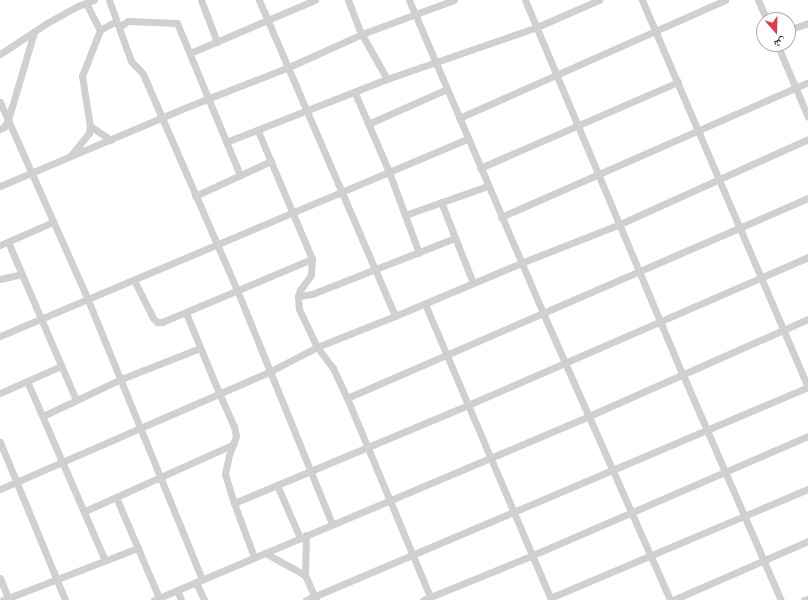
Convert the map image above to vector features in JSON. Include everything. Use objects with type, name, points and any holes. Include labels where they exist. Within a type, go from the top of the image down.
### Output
[{"type":"street","points":[[0,54],[76,3],[86,3],[94,0]]},
{"type":"street","points":[[109,0],[119,23],[131,61],[143,74],[216,245],[237,290],[332,524]]},
{"type":"street","points":[[201,0],[217,42]]},
{"type":"street","points":[[259,0],[395,316]]},
{"type":"street","points":[[190,53],[268,21],[314,0]]},
{"type":"street","points":[[348,0],[362,34],[387,79]]},
{"type":"street","points":[[409,0],[467,139],[612,470],[652,556],[670,600]]},
{"type":"street","points":[[0,186],[161,118],[289,67],[362,34],[416,16],[454,0]]},
{"type":"street","points":[[525,0],[558,75],[683,375],[781,600]]},
{"type":"street","points":[[226,142],[387,79],[436,64],[537,27],[599,0]]},
{"type":"street","points":[[306,600],[316,598],[413,554],[808,387],[642,0]]},
{"type":"street","points":[[459,118],[725,0]]},
{"type":"street","points":[[758,0],[763,12]]},
{"type":"street","points":[[86,3],[100,30]]},
{"type":"street","points":[[70,157],[85,141],[89,133],[90,126],[82,76],[100,30],[128,21],[177,23],[240,175]]},
{"type":"street","points":[[796,27],[808,22]]},
{"type":"street","points":[[0,129],[4,127],[8,120],[34,32]]},
{"type":"street","points":[[780,52],[808,117]]},
{"type":"street","points":[[480,168],[678,82]]},
{"type":"street","points":[[501,217],[698,129],[808,82]]},
{"type":"street","points":[[368,124],[447,89]]},
{"type":"street","points":[[354,92],[389,172],[419,253]]},
{"type":"street","points":[[0,102],[88,300],[141,427],[199,581],[204,600]]},
{"type":"street","points":[[90,126],[111,140]]},
{"type":"street","points":[[258,130],[312,258],[311,275],[300,290],[298,296],[299,309],[317,346],[333,368],[347,398],[430,596]]},
{"type":"street","points":[[0,336],[467,139]]},
{"type":"street","points":[[0,489],[269,372],[317,346],[425,304],[473,283],[620,224],[718,178],[808,139]]},
{"type":"street","points":[[195,196],[271,161]]},
{"type":"street","points":[[406,215],[488,186]]},
{"type":"street","points":[[347,398],[808,198]]},
{"type":"street","points":[[441,202],[473,283]]},
{"type":"street","points":[[0,245],[53,222]]},
{"type":"street","points":[[298,296],[312,294],[375,268],[419,253],[455,238]]},
{"type":"street","points":[[8,242],[40,320],[76,400]]},
{"type":"street","points":[[234,503],[468,405],[808,257]]},
{"type":"street","points":[[134,280],[153,318],[157,322],[162,322],[312,258]]},
{"type":"street","points":[[0,279],[21,274]]},
{"type":"street","points":[[425,304],[492,457],[550,599],[808,489]]},
{"type":"street","points":[[186,313],[234,426],[236,436],[227,461],[225,474],[254,557]]},
{"type":"street","points":[[116,497],[138,548],[156,599],[589,416],[808,319]]},
{"type":"street","points":[[43,416],[121,379],[200,348]]},
{"type":"street","points":[[0,393],[61,366]]},
{"type":"street","points":[[27,381],[85,511],[105,560]]},
{"type":"street","points":[[423,600],[726,473],[808,436]]},
{"type":"street","points":[[0,442],[65,600]]},
{"type":"street","points":[[85,511],[234,444]]},
{"type":"street","points":[[277,485],[303,537],[305,575],[316,598]]},
{"type":"street","points":[[674,600],[808,540]]},
{"type":"street","points":[[0,578],[6,599],[138,548]]},
{"type":"street","points":[[265,553],[305,575]]},
{"type":"street","points":[[177,590],[180,600]]},
{"type":"street","points":[[804,600],[808,598]]}]
